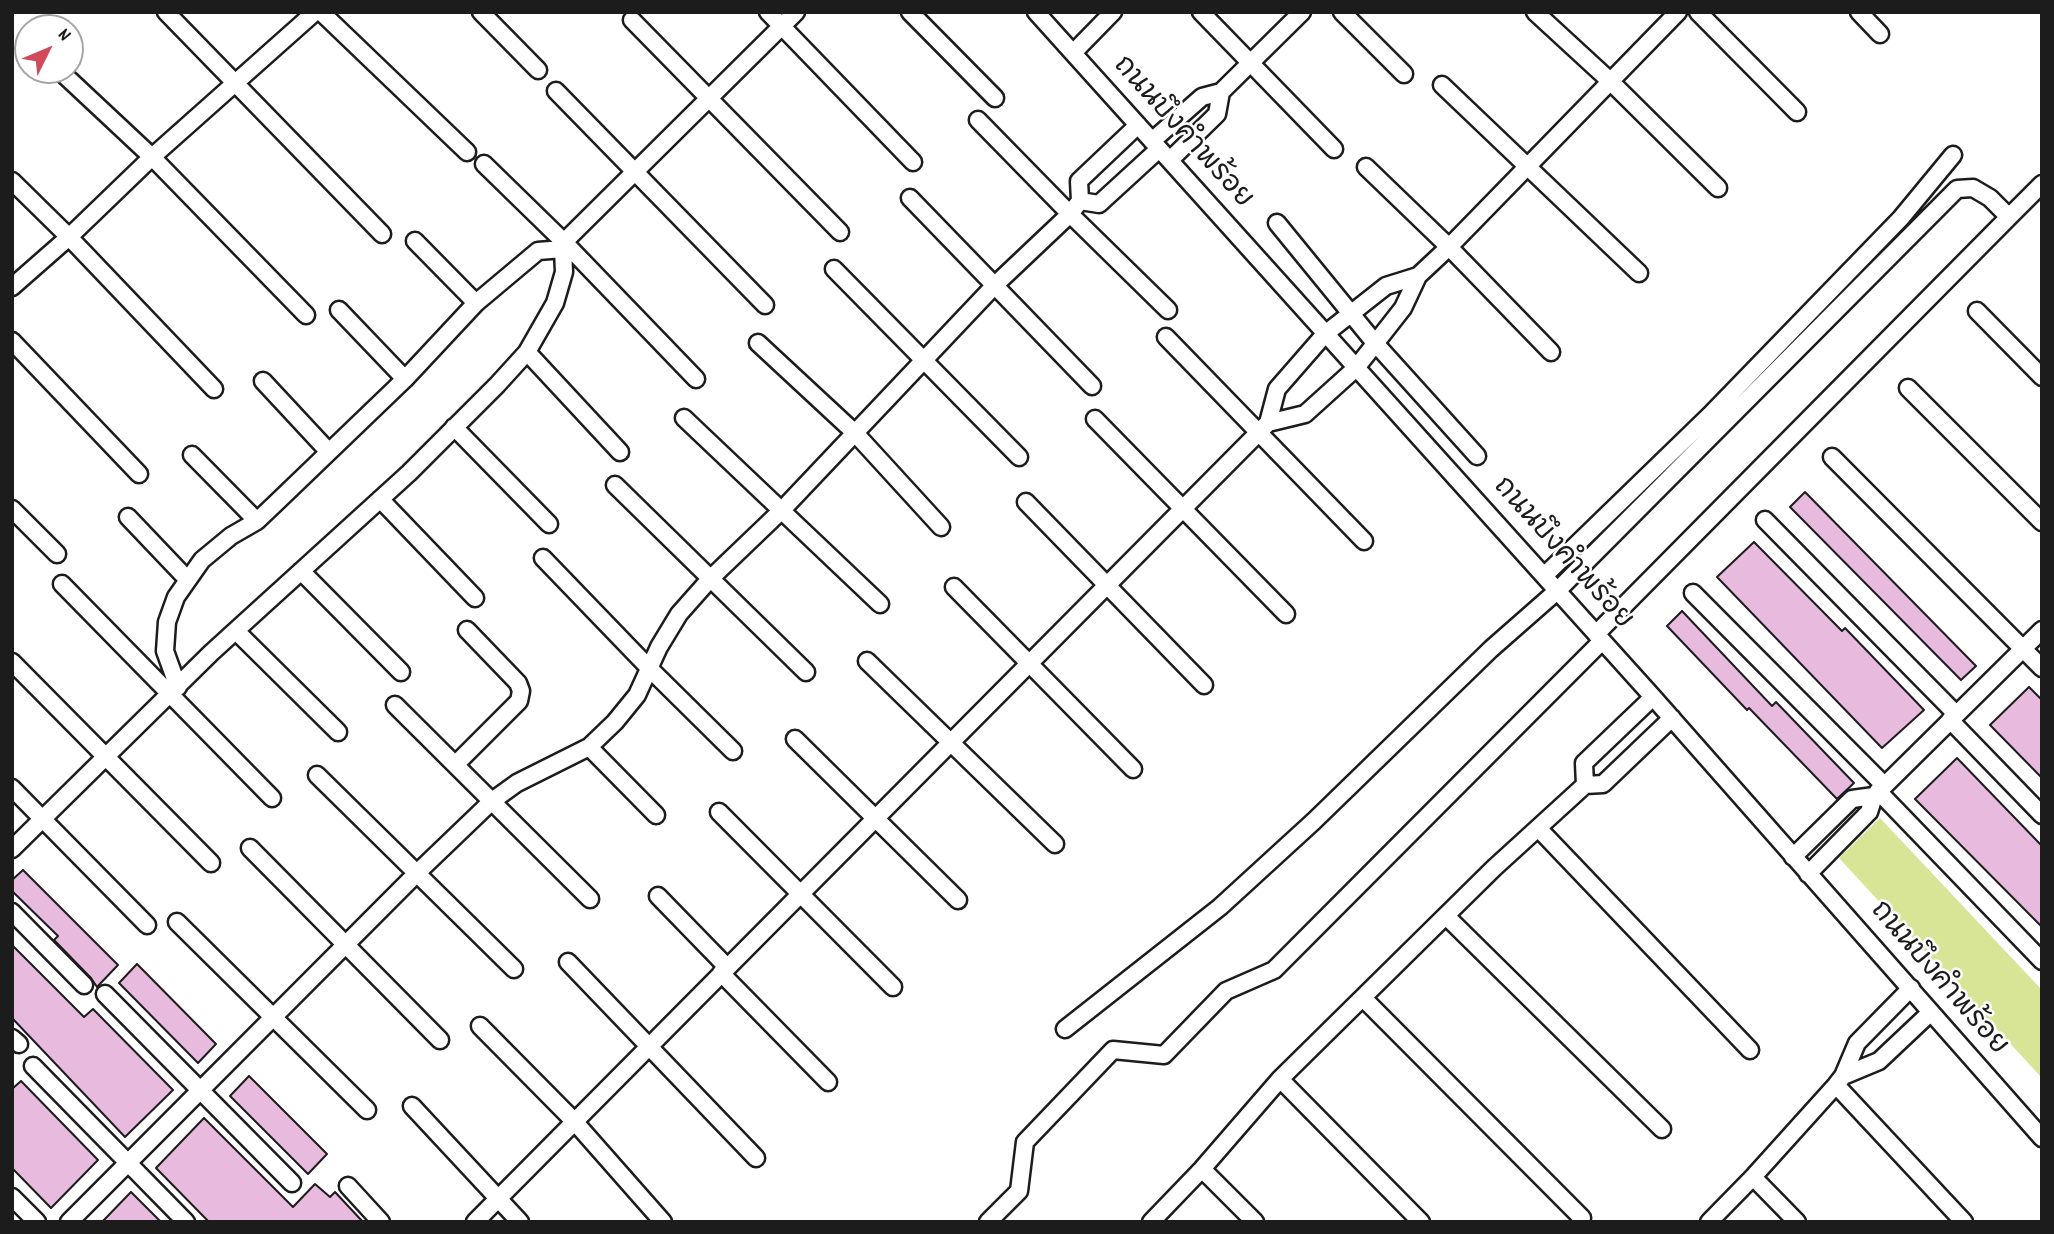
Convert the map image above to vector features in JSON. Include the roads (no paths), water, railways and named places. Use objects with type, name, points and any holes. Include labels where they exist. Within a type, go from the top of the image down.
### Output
[{"type":"street","points":[[166,12],[382,234]]},
{"type":"street","points":[[12,287],[314,12]]},
{"type":"street","points":[[321,12],[467,152]]},
{"type":"street","points":[[481,12],[538,71]]},
{"type":"street","points":[[768,12],[914,162]]},
{"type":"street","points":[[174,691],[165,651],[167,622],[176,597],[202,560],[217,546],[257,521],[405,379],[476,303],[538,251],[564,245],[796,12]]},
{"type":"street","points":[[910,12],[995,98]]},
{"type":"street","name":"ถนนบึงคำพร้อย","points":[[1036,12],[1672,718],[2042,1138]]},
{"type":"street","points":[[1073,53],[1113,12]]},
{"type":"street","points":[[1201,12],[1334,149]]},
{"type":"street","points":[[1160,150],[1202,97],[1221,92],[1302,12]]},
{"type":"street","points":[[1342,12],[1404,74]]},
{"type":"street","points":[[1535,12],[1610,81],[1718,188]]},
{"type":"street","points":[[1263,428],[1305,414],[1356,368],[1403,308],[1418,276],[1678,12]]},
{"type":"street","points":[[1698,12],[1797,112]]},
{"type":"street","points":[[1859,12],[1880,34]]},
{"type":"street","points":[[632,20],[840,232]]},
{"type":"street","points":[[74,84],[152,157],[306,315]]},
{"type":"street","points":[[1442,85],[1639,273]]},
{"type":"street","points":[[556,91],[765,305]]},
{"type":"street","points":[[69,1222],[492,801],[517,783],[589,747],[637,695],[667,630],[710,579],[782,510],[995,285],[1075,208],[1099,204],[1160,150],[1217,114],[1221,92]]},
{"type":"street","points":[[978,121],[1075,208],[1168,310]]},
{"type":"street","points":[[1075,208],[1079,181],[1138,125]]},
{"type":"street","points":[[1544,576],[1710,415],[1901,218],[1953,155]]},
{"type":"street","points":[[485,164],[696,379]]},
{"type":"street","points":[[1366,167],[1449,247],[1550,352]]},
{"type":"street","points":[[12,181],[214,389]]},
{"type":"street","points":[[988,1222],[1019,1191],[1025,1142],[1113,1050],[1164,1055],[1226,991],[1275,970],[2042,184]]},
{"type":"street","points":[[1065,1029],[1220,907],[1314,821],[1481,659],[1557,591],[1957,189],[1973,188],[1990,198],[2009,217]]},
{"type":"street","points":[[910,198],[1092,386]]},
{"type":"street","points":[[1277,223],[1375,342],[1477,456]]},
{"type":"street","points":[[415,241],[476,303]]},
{"type":"street","points":[[12,849],[236,631],[380,499],[527,352],[555,303],[564,272],[564,245]]},
{"type":"street","points":[[834,269],[1018,457]]},
{"type":"street","points":[[475,1222],[1263,428],[1277,389],[1325,334],[1386,286],[1418,276]]},
{"type":"street","points":[[340,310],[405,379]]},
{"type":"street","points":[[1977,311],[2042,377]]},
{"type":"street","points":[[1166,337],[1263,428],[1364,541]]},
{"type":"street","points":[[12,341],[139,474]]},
{"type":"street","points":[[758,343],[855,433],[941,527]]},
{"type":"street","points":[[527,352],[621,452]]},
{"type":"street","points":[[263,381],[329,452]]},
{"type":"street","points":[[1908,388],[2042,522]]},
{"type":"street","points":[[684,418],[880,604]]},
{"type":"street","points":[[1095,419],[1286,614]]},
{"type":"street","points":[[454,427],[549,524]]},
{"type":"street","points":[[192,455],[257,521]]},
{"type":"street","points":[[1832,457],[2042,668]]},
{"type":"street","points":[[615,485],[806,673]]},
{"type":"street","points":[[380,499],[475,598]]},
{"type":"street","points":[[1026,502],[1204,685]]},
{"type":"street","points":[[12,509],[57,554]]},
{"type":"street","points":[[128,517],[187,579]]},
{"type":"street","points":[[1765,520],[1953,717],[2042,815]]},
{"type":"street","points":[[543,558],[733,751]]},
{"type":"street","points":[[301,571],[401,672]]},
{"type":"street","points":[[62,584],[174,691],[272,798]]},
{"type":"street","points":[[954,587],[1133,769]]},
{"type":"street","points":[[1693,593],[2042,961]]},
{"type":"street","points":[[456,764],[519,701],[521,691],[518,683],[467,630]]},
{"type":"street","points":[[1808,874],[1869,812],[1879,791],[2042,630]]},
{"type":"street","points":[[236,631],[338,732]]},
{"type":"street","points":[[867,661],[1055,844]]},
{"type":"street","points":[[12,662],[211,863]]},
{"type":"street","points":[[1586,785],[1584,763],[1653,697]]},
{"type":"street","points":[[395,705],[590,899]]},
{"type":"street","points":[[1152,1222],[1280,1079],[1446,916],[1586,785],[1604,785],[1672,718]]},
{"type":"street","points":[[795,738],[958,900]]},
{"type":"street","points":[[589,747],[656,815]]},
{"type":"street","points":[[317,775],[514,969]]},
{"type":"street","points":[[12,788],[147,925]]},
{"type":"street","points":[[1793,857],[1852,799],[1879,791]]},
{"type":"street","points":[[719,812],[892,988]]},
{"type":"street","points":[[1538,828],[1750,1050]]},
{"type":"street","points":[[250,848],[440,1040]]},
{"type":"street","points":[[658,896],[828,1082]]},
{"type":"street","points":[[12,912],[84,985]]},
{"type":"street","points":[[1446,916],[1662,1129]]},
{"type":"street","points":[[177,922],[368,1110]]},
{"type":"street","points":[[568,962],[757,1157]]},
{"type":"street","points":[[1709,1222],[1840,1080],[1857,1042],[1911,988]]},
{"type":"street","points":[[104,994],[292,1183]]},
{"type":"street","points":[[1363,998],[1582,1218]]},
{"type":"street","points":[[1840,1080],[1879,1061],[1931,1012]]},
{"type":"street","points":[[480,1026],[574,1121],[663,1222]]},
{"type":"street","points":[[33,1066],[186,1222]]},
{"type":"street","points":[[1280,1079],[1422,1222]]},
{"type":"street","points":[[1840,1080],[1964,1222]]},
{"type":"street","points":[[412,1106],[520,1222]]},
{"type":"street","points":[[1202,1169],[1255,1222]]},
{"type":"street","points":[[1753,1177],[1797,1222]]},
{"type":"street","points":[[348,1186],[381,1222]]},
{"type":"street","points":[[12,1196],[37,1222]]}]
